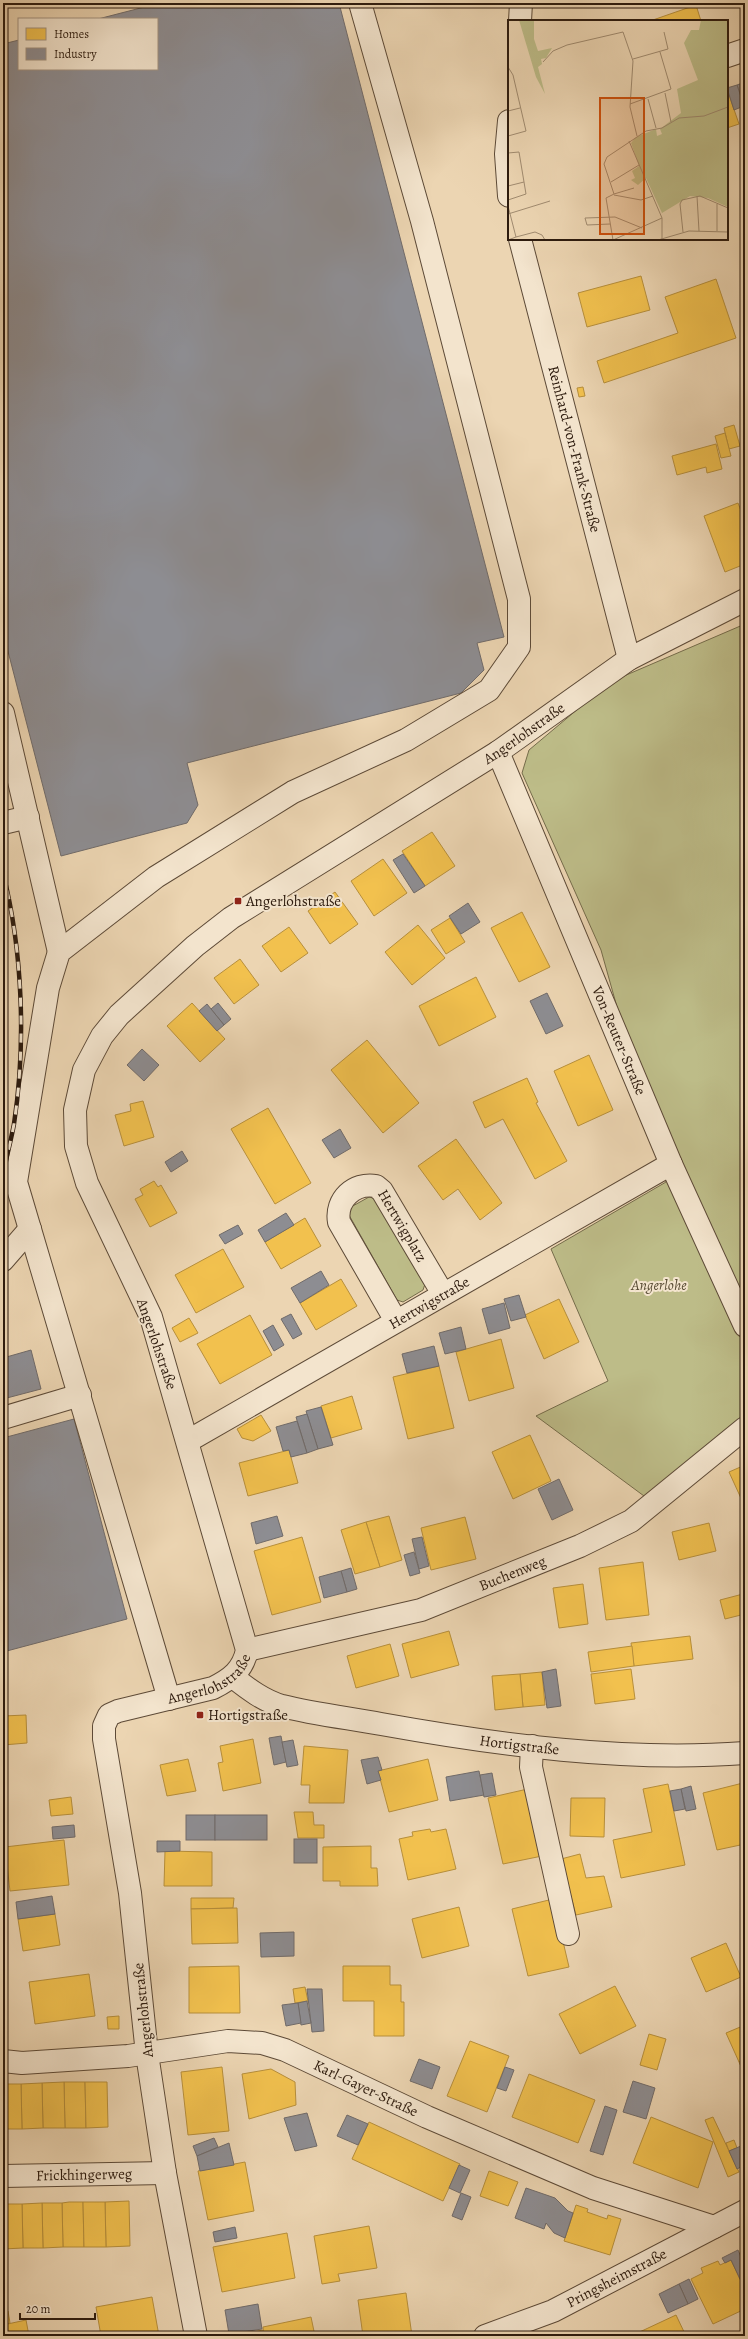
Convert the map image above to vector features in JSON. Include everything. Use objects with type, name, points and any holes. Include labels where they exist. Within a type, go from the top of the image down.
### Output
[{"type":"street","points":[[60,952],[156,877],[293,792],[406,740],[489,690],[519,647],[519,599],[422,221],[360,3]]},
{"type":"street","points":[[520,20],[521,3]]},
{"type":"street","points":[[728,56],[745,50]]},
{"type":"street","points":[[508,132],[506,154],[508,182]]},
{"type":"street","name":"Reinhard-von-Frank-Straße","points":[[520,240],[629,659]]},
{"type":"street","name":"Angerlohstraße","points":[[196,2336],[165,2172],[147,2054],[130,1893],[105,1753],[104,1726],[109,1715],[213,1688],[233,1677],[244,1664],[247,1650],[188,1441],[151,1317],[87,1183],[76,1146],[75,1110],[84,1070],[102,1036],[119,1015],[195,946],[225,923],[498,752],[629,659],[745,600]]},
{"type":"street","points":[[3,713],[60,952],[48,988],[16,1182],[169,1699]]},
{"type":"street","name":"Von-Reuter-Straße","points":[[498,752],[671,1164],[745,1326]]},
{"type":"street","points":[[3,823],[28,817]]},
{"type":"street","name":"Hertwigstraße","points":[[188,1441],[671,1164]]},
{"type":"street","points":[[3,1200],[16,1182]]},
{"type":"street","name":"Hertwigplatz","points":[[396,1321],[339,1222],[337,1213],[339,1204],[345,1197],[361,1186],[376,1186],[382,1191],[443,1294]]},
{"type":"street","points":[[3,1260],[30,1229]]},
{"type":"street","points":[[3,1418],[80,1395]]},
{"type":"street","name":"Buchenweg","points":[[247,1650],[421,1610],[580,1546],[631,1521],[745,1428]]},
{"type":"street","name":"Hortigstraße","points":[[233,1677],[256,1694],[282,1706],[432,1733],[532,1746],[698,1757],[745,1753]]},
{"type":"street","points":[[532,1746],[531,1767],[568,1934]]},
{"type":"street","name":"Karl-Gayer-Straße","points":[[3,2061],[22,2063],[147,2054],[228,2041],[262,2043],[285,2050],[414,2111],[579,2182],[714,2227]]},
{"type":"street","name":"Frickhingerweg","points":[[3,2176],[165,2172]]},
{"type":"street","name":"Pringsheimstraße","points":[[485,2336],[553,2311],[745,2211]]},
{"type":"green space","name":"Angerlohe","points":[[745,624],[745,1420],[706,1454],[644,1496],[536,1416],[608,1381],[551,1249],[666,1182],[601,950],[522,773],[529,750],[610,682]]},
{"type":"green space","points":[[369,1197],[377,1199],[425,1284],[423,1290],[403,1302],[397,1300],[349,1215],[351,1207]]},
{"type":"building: Homes","points":[[696,5],[701,20],[653,20]]},
{"type":"building: Homes","points":[[728,92],[739,124],[728,128]]},
{"type":"building: Homes","points":[[641,276],[650,310],[587,327],[578,293]]},
{"type":"building: Homes","points":[[716,279],[736,338],[604,383],[597,361],[678,333],[665,297]]},
{"type":"building: Homes","points":[[583,387],[585,396],[579,397],[577,388]]},
{"type":"building: Homes","points":[[734,425],[740,446],[729,449],[724,428]]},
{"type":"building: Homes","points":[[725,433],[731,456],[721,458],[715,436]]},
{"type":"building: Homes","points":[[716,444],[722,469],[707,473],[706,467],[677,475],[672,456]]},
{"type":"building: Homes","points":[[738,503],[745,521],[745,564],[725,572],[704,516]]},
{"type":"building: Homes","points":[[432,832],[455,866],[425,886],[402,851]]},
{"type":"building: Homes","points":[[383,859],[407,893],[374,916],[351,881]]},
{"type":"building: Homes","points":[[335,892],[358,924],[330,944],[308,911]]},
{"type":"building: Homes","points":[[522,912],[550,967],[519,982],[491,928]]},
{"type":"building: Homes","points":[[450,918],[465,942],[446,954],[431,930]]},
{"type":"building: Homes","points":[[418,925],[445,958],[412,985],[385,952]]},
{"type":"building: Homes","points":[[289,927],[308,953],[281,972],[262,946]]},
{"type":"building: Homes","points":[[240,959],[259,985],[234,1004],[214,978]]},
{"type":"building: Homes","points":[[476,977],[496,1017],[439,1046],[419,1006]]},
{"type":"building: Homes","points":[[192,1003],[225,1039],[200,1062],[167,1026]]},
{"type":"building: Homes","points":[[367,1040],[419,1103],[383,1133],[331,1070]]},
{"type":"building: Homes","points":[[589,1055],[613,1110],[578,1126],[554,1071]]},
{"type":"building: Homes","points":[[527,1078],[538,1102],[536,1103],[567,1161],[535,1179],[503,1119],[485,1128],[473,1102]]},
{"type":"building: Homes","points":[[143,1101],[154,1137],[124,1146],[115,1115],[131,1111],[130,1104]]},
{"type":"building: Homes","points":[[268,1108],[311,1183],[275,1204],[231,1129]]},
{"type":"building: Homes","points":[[456,1139],[502,1203],[480,1220],[458,1189],[443,1200],[418,1166]]},
{"type":"building: Homes","points":[[154,1181],[158,1187],[161,1185],[177,1213],[150,1227],[135,1199],[143,1195],[140,1189]]},
{"type":"building: Homes","points":[[305,1218],[321,1246],[281,1269],[265,1242]]},
{"type":"building: Homes","points":[[223,1249],[244,1287],[196,1313],[175,1275]]},
{"type":"building: Homes","points":[[341,1279],[357,1306],[316,1330],[300,1303]]},
{"type":"building: Homes","points":[[559,1299],[579,1342],[544,1359],[525,1315]]},
{"type":"building: Homes","points":[[250,1315],[272,1355],[220,1384],[197,1344]]},
{"type":"building: Homes","points":[[189,1318],[198,1333],[180,1342],[172,1328]]},
{"type":"building: Homes","points":[[501,1339],[514,1388],[469,1401],[456,1352]]},
{"type":"building: Homes","points":[[439,1366],[454,1428],[408,1439],[393,1377]]},
{"type":"building: Homes","points":[[352,1396],[362,1429],[331,1438],[321,1406]]},
{"type":"building: Homes","points":[[261,1415],[271,1431],[253,1441],[242,1438],[237,1429]]},
{"type":"building: Homes","points":[[530,1435],[551,1481],[513,1499],[492,1452]]},
{"type":"building: Homes","points":[[289,1450],[298,1483],[248,1496],[239,1463]]},
{"type":"building: Homes","points":[[745,1465],[745,1507],[729,1472]]},
{"type":"building: Homes","points":[[389,1516],[402,1560],[380,1567],[366,1522]]},
{"type":"building: Homes","points":[[465,1517],[476,1559],[431,1570],[421,1528]]},
{"type":"building: Homes","points":[[366,1522],[380,1567],[355,1574],[341,1530]]},
{"type":"building: Homes","points":[[709,1523],[716,1551],[679,1560],[672,1532]]},
{"type":"building: Homes","points":[[302,1537],[321,1602],[272,1615],[254,1551]]},
{"type":"building: Homes","points":[[643,1562],[649,1615],[606,1620],[599,1568]]},
{"type":"building: Homes","points":[[583,1584],[588,1624],[559,1628],[553,1588]]},
{"type":"building: Homes","points":[[743,1594],[745,1614],[725,1619],[720,1600]]},
{"type":"building: Homes","points":[[449,1631],[459,1665],[411,1678],[402,1644]]},
{"type":"building: Homes","points":[[690,1636],[693,1659],[634,1666],[631,1643]]},
{"type":"building: Homes","points":[[390,1644],[399,1676],[356,1688],[347,1656]]},
{"type":"building: Homes","points":[[632,1646],[634,1666],[591,1672],[588,1652]]},
{"type":"building: Homes","points":[[631,1669],[635,1699],[595,1704],[591,1674]]},
{"type":"building: Homes","points":[[542,1672],[545,1705],[523,1707],[520,1674]]},
{"type":"building: Homes","points":[[520,1674],[523,1707],[495,1710],[492,1676]]},
{"type":"building: Homes","points":[[26,1715],[27,1743],[3,1745],[3,1716]]},
{"type":"building: Homes","points":[[253,1739],[261,1783],[223,1791],[218,1763],[223,1762],[220,1746]]},
{"type":"building: Homes","points":[[304,1746],[348,1750],[344,1803],[309,1803],[310,1785],[301,1785]]},
{"type":"building: Homes","points":[[188,1759],[196,1791],[167,1796],[160,1765]]},
{"type":"building: Homes","points":[[428,1759],[438,1800],[389,1812],[378,1771]]},
{"type":"building: Homes","points":[[743,1783],[745,1844],[717,1850],[703,1793]]},
{"type":"building: Homes","points":[[668,1784],[685,1865],[621,1878],[613,1840],[652,1832],[643,1789]]},
{"type":"building: Homes","points":[[532,1788],[547,1855],[503,1864],[488,1798]]},
{"type":"building: Homes","points":[[71,1797],[73,1814],[51,1816],[49,1800]]},
{"type":"building: Homes","points":[[571,1798],[605,1798],[604,1837],[570,1836]]},
{"type":"building: Homes","points":[[294,1812],[313,1812],[314,1825],[324,1825],[324,1838],[298,1838]]},
{"type":"building: Homes","points":[[430,1829],[431,1832],[446,1829],[456,1869],[408,1880],[399,1839],[413,1836],[412,1832]]},
{"type":"building: Homes","points":[[64,1840],[69,1885],[10,1891],[5,1847]]},
{"type":"building: Homes","points":[[371,1846],[371,1868],[377,1868],[378,1886],[340,1886],[340,1881],[323,1881],[323,1847]]},
{"type":"building: Homes","points":[[165,1851],[212,1852],[212,1886],[164,1886]]},
{"type":"building: Homes","points":[[580,1854],[586,1878],[604,1876],[612,1907],[576,1915],[561,1859]]},
{"type":"building: Homes","points":[[191,1898],[234,1898],[233,1908],[191,1909]]},
{"type":"building: Homes","points":[[553,1899],[569,1967],[528,1976],[512,1909]]},
{"type":"building: Homes","points":[[459,1907],[469,1946],[422,1958],[412,1919]]},
{"type":"building: Homes","points":[[237,1908],[238,1943],[192,1944],[191,1909]]},
{"type":"building: Homes","points":[[55,1914],[60,1945],[23,1951],[18,1919]]},
{"type":"building: Homes","points":[[726,1943],[741,1977],[706,1992],[691,1958]]},
{"type":"building: Homes","points":[[239,1966],[240,2013],[189,2013],[189,1967]]},
{"type":"building: Homes","points":[[343,1966],[390,1966],[390,1985],[401,1985],[401,2002],[404,2002],[404,2036],[374,2036],[374,2001],[343,2001]]},
{"type":"building: Homes","points":[[89,1974],[95,2016],[35,2024],[29,1982]]},
{"type":"building: Homes","points":[[615,1986],[636,2026],[580,2054],[559,2014]]},
{"type":"building: Homes","points":[[305,1987],[308,2001],[295,2003],[293,1989]]},
{"type":"building: Homes","points":[[119,2016],[119,2029],[108,2029],[107,2017]]},
{"type":"building: Homes","points":[[745,2025],[745,2059],[739,2062],[726,2033]]},
{"type":"building: Homes","points":[[649,2034],[666,2039],[657,2070],[640,2065]]},
{"type":"building: Homes","points":[[470,2041],[509,2056],[487,2112],[447,2096]]},
{"type":"building: Homes","points":[[745,2059],[745,2076],[739,2062]]},
{"type":"building: Homes","points":[[222,2067],[229,2131],[188,2135],[181,2072]]},
{"type":"building: Homes","points":[[271,2069],[295,2082],[296,2105],[249,2119],[242,2074]]},
{"type":"building: Homes","points":[[529,2074],[595,2100],[578,2143],[512,2117]]},
{"type":"building: Homes","points":[[64,2082],[85,2082],[86,2128],[65,2128]]},
{"type":"building: Homes","points":[[64,2082],[65,2128],[43,2128],[42,2083]]},
{"type":"building: Homes","points":[[85,2082],[107,2082],[108,2127],[86,2128]]},
{"type":"building: Homes","points":[[42,2083],[43,2128],[22,2129],[21,2084]]},
{"type":"building: Homes","points":[[3,2084],[21,2084],[22,2129],[3,2129]]},
{"type":"building: Homes","points":[[651,2117],[713,2142],[698,2188],[633,2163]]},
{"type":"building: Homes","points":[[713,2117],[739,2172],[728,2177],[705,2120]]},
{"type":"building: Homes","points":[[369,2122],[460,2164],[443,2201],[352,2159]]},
{"type":"building: Homes","points":[[734,2140],[737,2148],[729,2151],[726,2143]]},
{"type":"building: Homes","points":[[245,2162],[254,2211],[208,2220],[198,2171]]},
{"type":"building: Homes","points":[[489,2171],[518,2182],[508,2206],[480,2196]]},
{"type":"building: Homes","points":[[129,2201],[130,2246],[106,2247],[105,2202]]},
{"type":"building: Homes","points":[[83,2202],[84,2247],[63,2247],[62,2203]]},
{"type":"building: Homes","points":[[83,2202],[105,2202],[106,2247],[84,2247]]},
{"type":"building: Homes","points":[[42,2203],[62,2203],[63,2247],[43,2248]]},
{"type":"building: Homes","points":[[42,2203],[43,2248],[23,2248],[22,2204]]},
{"type":"building: Homes","points":[[3,2204],[22,2204],[23,2248],[3,2249]]},
{"type":"building: Homes","points":[[576,2205],[588,2209],[587,2212],[607,2219],[608,2215],[621,2219],[610,2255],[564,2241]]},
{"type":"building: Homes","points":[[369,2226],[377,2268],[338,2274],[340,2281],[322,2284],[314,2236]]},
{"type":"building: Homes","points":[[287,2233],[295,2278],[222,2292],[213,2247]]},
{"type":"building: Homes","points":[[731,2260],[745,2290],[745,2309],[713,2324],[691,2279],[703,2273],[701,2268],[718,2261],[720,2265]]},
{"type":"building: Homes","points":[[406,2293],[412,2336],[363,2336],[358,2300]]},
{"type":"building: Homes","points":[[152,2297],[159,2336],[101,2336],[96,2307]]},
{"type":"building: Homes","points":[[8,2311],[10,2323],[3,2325],[3,2312]]},
{"type":"building: Homes","points":[[676,2315],[686,2336],[631,2336]]},
{"type":"building: Homes","points":[[311,2317],[315,2336],[264,2336],[263,2327]]},
{"type":"building: Homes","points":[[26,2320],[29,2336],[3,2336],[3,2325]]},
{"type":"building: Homes","points":[[263,2330],[264,2336],[238,2336],[238,2335]]},
{"type":"building: Industry","points":[[160,3],[339,3],[504,637],[477,643],[484,670],[461,693],[187,763],[198,805],[187,823],[61,856],[3,632],[3,44],[18,40],[18,70],[158,70],[158,18],[102,18]]},
{"type":"building: Industry","points":[[745,82],[745,108],[737,85]]},
{"type":"building: Industry","points":[[737,85],[744,106],[734,110],[728,88]]},
{"type":"building: Industry","points":[[403,854],[425,886],[414,893],[393,860]]},
{"type":"building: Industry","points":[[468,903],[480,922],[461,934],[449,916]]},
{"type":"building: Industry","points":[[547,993],[563,1026],[546,1034],[530,1001]]},
{"type":"building: Industry","points":[[218,1003],[231,1019],[224,1025],[211,1009]]},
{"type":"building: Industry","points":[[207,1004],[224,1025],[217,1031],[199,1011]]},
{"type":"building: Industry","points":[[142,1049],[159,1065],[144,1081],[127,1065]]},
{"type":"building: Industry","points":[[340,1129],[351,1148],[334,1158],[322,1140]]},
{"type":"building: Industry","points":[[182,1151],[188,1161],[171,1172],[165,1162]]},
{"type":"building: Industry","points":[[286,1213],[294,1225],[265,1242],[258,1230]]},
{"type":"building: Industry","points":[[238,1225],[243,1234],[225,1244],[219,1235]]},
{"type":"building: Industry","points":[[321,1271],[329,1285],[300,1303],[291,1288]]},
{"type":"building: Industry","points":[[519,1295],[526,1317],[511,1321],[504,1299]]},
{"type":"building: Industry","points":[[504,1303],[510,1328],[489,1334],[482,1309]]},
{"type":"building: Industry","points":[[291,1314],[302,1334],[293,1339],[281,1319]]},
{"type":"building: Industry","points":[[273,1325],[284,1345],[274,1351],[263,1331]]},
{"type":"building: Industry","points":[[461,1327],[466,1349],[445,1354],[439,1333]]},
{"type":"building: Industry","points":[[434,1346],[439,1366],[407,1373],[402,1354]]},
{"type":"building: Industry","points":[[31,1350],[41,1389],[3,1399],[3,1358]]},
{"type":"building: Industry","points":[[321,1407],[333,1445],[318,1449],[306,1411]]},
{"type":"building: Industry","points":[[307,1414],[318,1449],[307,1453],[296,1417]]},
{"type":"building: Industry","points":[[74,1419],[127,1619],[3,1652],[3,1438]]},
{"type":"building: Industry","points":[[297,1421],[307,1453],[291,1457],[289,1450],[283,1451],[276,1427]]},
{"type":"building: Industry","points":[[559,1479],[573,1510],[552,1520],[538,1489]]},
{"type":"building: Industry","points":[[277,1516],[283,1536],[256,1544],[251,1523]]},
{"type":"building: Industry","points":[[422,1537],[429,1566],[419,1569],[412,1539]]},
{"type":"building: Industry","points":[[414,1552],[420,1573],[410,1576],[404,1555]]},
{"type":"building: Industry","points":[[351,1568],[357,1589],[347,1592],[341,1571]]},
{"type":"building: Industry","points":[[341,1571],[347,1592],[324,1598],[319,1577]]},
{"type":"building: Industry","points":[[556,1669],[561,1706],[547,1708],[542,1672]]},
{"type":"building: Industry","points":[[281,1736],[286,1762],[274,1765],[269,1738]]},
{"type":"building: Industry","points":[[293,1740],[298,1765],[287,1767],[282,1742]]},
{"type":"building: Industry","points":[[378,1757],[382,1770],[378,1771],[381,1780],[367,1784],[361,1760]]},
{"type":"building: Industry","points":[[479,1771],[484,1795],[450,1801],[446,1777]]},
{"type":"building: Industry","points":[[492,1773],[496,1795],[484,1797],[480,1775]]},
{"type":"building: Industry","points":[[691,1786],[696,1809],[686,1811],[681,1789]]},
{"type":"building: Industry","points":[[681,1789],[685,1809],[674,1811],[670,1791]]},
{"type":"building: Industry","points":[[186,1815],[215,1815],[215,1840],[186,1840]]},
{"type":"building: Industry","points":[[215,1815],[267,1815],[267,1840],[215,1840]]},
{"type":"building: Industry","points":[[74,1825],[75,1837],[53,1839],[52,1827]]},
{"type":"building: Industry","points":[[294,1839],[317,1839],[317,1863],[294,1863]]},
{"type":"building: Industry","points":[[157,1841],[180,1841],[180,1851],[157,1852]]},
{"type":"building: Industry","points":[[52,1896],[55,1914],[18,1919],[16,1902]]},
{"type":"building: Industry","points":[[294,1932],[294,1956],[261,1957],[260,1933]]},
{"type":"building: Industry","points":[[307,1989],[322,1989],[324,2031],[312,2032]]},
{"type":"building: Industry","points":[[307,2001],[311,2023],[301,2025],[298,2003]]},
{"type":"building: Industry","points":[[298,2003],[301,2023],[286,2026],[282,2005]]},
{"type":"building: Industry","points":[[419,2059],[440,2067],[432,2089],[410,2081]]},
{"type":"building: Industry","points":[[505,2067],[514,2070],[506,2091],[497,2088]]},
{"type":"building: Industry","points":[[633,2081],[655,2088],[646,2119],[623,2112]]},
{"type":"building: Industry","points":[[605,2106],[617,2110],[603,2155],[590,2151]]},
{"type":"building: Industry","points":[[307,2113],[317,2146],[295,2151],[284,2118]]},
{"type":"building: Industry","points":[[347,2115],[368,2124],[358,2145],[337,2136]]},
{"type":"building: Industry","points":[[214,2138],[218,2147],[197,2156],[193,2146]]},
{"type":"building: Industry","points":[[229,2143],[234,2165],[200,2171],[197,2156]]},
{"type":"building: Industry","points":[[741,2146],[745,2155],[745,2165],[737,2169],[729,2151]]},
{"type":"building: Industry","points":[[459,2165],[470,2170],[460,2193],[449,2188]]},
{"type":"building: Industry","points":[[526,2188],[555,2198],[568,2211],[573,2213],[565,2238],[554,2233],[546,2223],[544,2229],[515,2218]]},
{"type":"building: Industry","points":[[461,2193],[471,2197],[462,2220],[452,2216]]},
{"type":"building: Industry","points":[[235,2227],[237,2238],[215,2242],[213,2232]]},
{"type":"building: Industry","points":[[738,2250],[745,2266],[745,2277],[740,2279],[731,2260],[725,2263],[722,2258]]},
{"type":"building: Industry","points":[[689,2279],[698,2299],[688,2304],[679,2284]]},
{"type":"building: Industry","points":[[679,2284],[688,2304],[668,2313],[659,2294]]},
{"type":"building: Industry","points":[[258,2304],[262,2329],[229,2334],[225,2310]]},
{"type":"railway","points":[[3,873],[15,934],[21,1031],[18,1094],[14,1124],[3,1172]]},
{"type":"place","name":"Angerlohstraße","points":[[238,901]]},
{"type":"place","name":"Hortigstraße","points":[[200,1715]]}]
